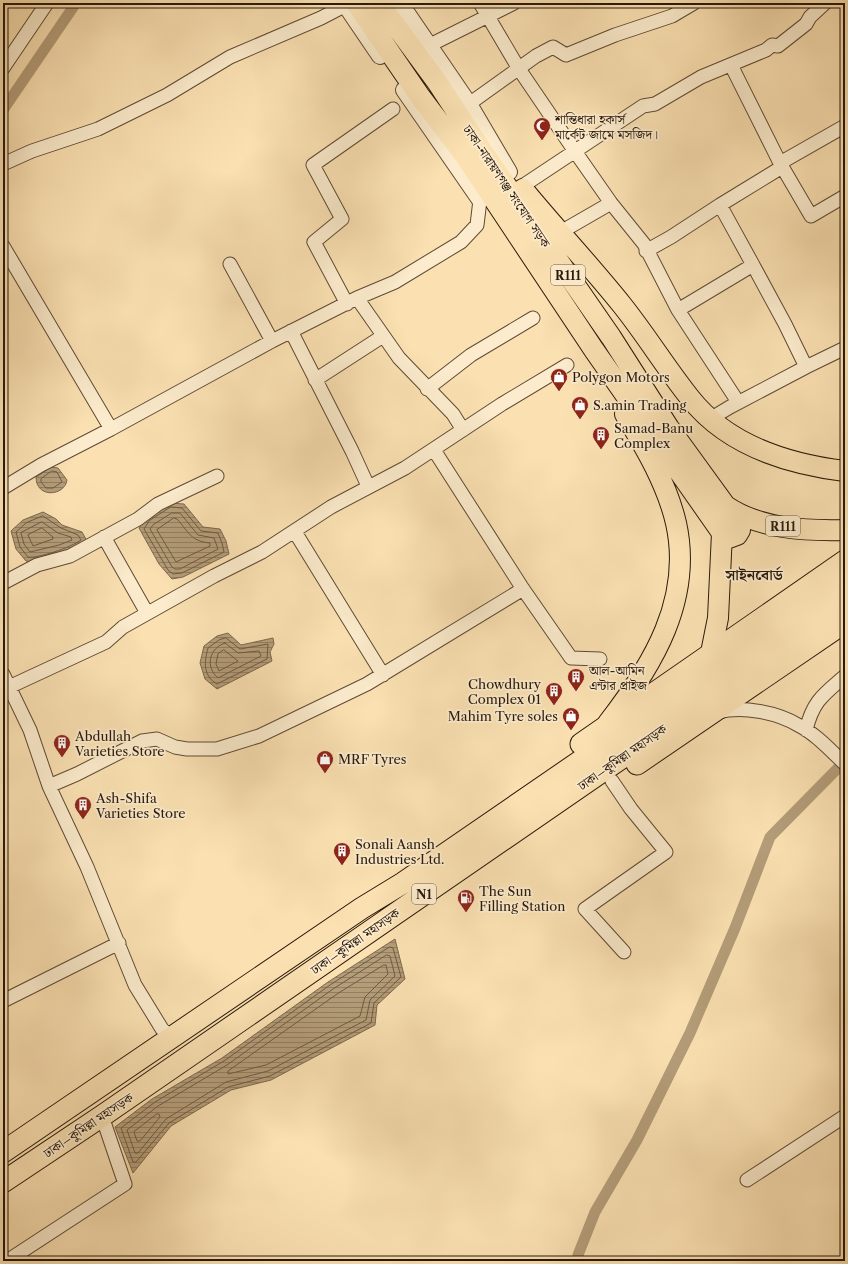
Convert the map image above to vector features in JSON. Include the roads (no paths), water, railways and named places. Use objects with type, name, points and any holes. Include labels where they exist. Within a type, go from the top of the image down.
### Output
[{"type":"highway","points":[[362,908],[404,867],[845,561]]},
{"type":"highway","name":"ঢাকা–কুমিল্লা মহাসড়ক","points":[[3,1152],[173,1038],[362,908],[403,883],[845,580]]},
{"type":"highway","name":"ঢাকা–কুমিল্লা মহাসড়ক","points":[[3,1182],[102,1116],[845,604]]},
{"type":"highway","points":[[381,924],[454,888],[845,622]]},
{"type":"main road","name":"ঢাকা-নারায়ণগঞ্জ সংযোগ সড়ক","points":[[379,3],[433,77],[472,151]]},
{"type":"main road","name":"ঢাকা-নারায়ণগঞ্জ সংযোগ সড়ক","points":[[349,4],[418,94],[472,151],[611,337],[669,428],[715,508],[738,523],[740,530],[737,534],[729,538],[722,533],[718,618],[712,653]]},
{"type":"main road","name":"R111","points":[[472,151],[515,179],[559,233],[622,305],[690,398],[710,419],[733,436],[782,459],[845,470]]},
{"type":"main road","name":"R111","points":[[472,151],[480,200],[634,430],[662,482],[676,523],[680,546],[680,567],[674,602],[667,626],[652,661],[638,684],[604,727]]},
{"type":"main road","name":"R111","points":[[715,508],[735,512],[771,524],[818,531],[845,530]]},
{"type":"street","points":[[3,68],[47,3]]},
{"type":"street","points":[[400,3],[469,104],[515,179],[574,150],[643,106],[655,104],[701,77],[766,50],[772,45],[778,46],[806,24],[810,17],[825,3]]},
{"type":"street","points":[[480,3],[519,69],[574,150],[611,203],[644,244],[646,251],[678,310],[738,402]]},
{"type":"street","points":[[430,45],[514,3]]},
{"type":"street","points":[[469,104],[536,56],[553,47],[566,55],[615,35],[672,16],[694,3]]},
{"type":"street","points":[[3,164],[32,151],[98,128],[167,95],[230,57],[321,18],[349,4],[480,200],[477,225],[461,242],[395,282],[291,331],[111,429],[67,451],[3,488]]},
{"type":"street","points":[[731,65],[781,165],[811,216],[845,196]]},
{"type":"street","points":[[393,109],[313,165],[342,219],[314,242],[352,301],[427,389],[453,414],[462,430]]},
{"type":"street","points":[[646,251],[671,237],[781,165],[845,126]]},
{"type":"street","points":[[559,233],[611,203]]},
{"type":"street","points":[[720,205],[785,324],[806,367]]},
{"type":"street","points":[[3,246],[111,429]]},
{"type":"street","points":[[230,264],[272,341]]},
{"type":"street","points":[[678,310],[753,265]]},
{"type":"street","points":[[427,389],[471,355],[533,318]]},
{"type":"street","points":[[291,331],[352,451],[368,486]]},
{"type":"street","points":[[315,380],[383,336]]},
{"type":"street","points":[[710,419],[738,402],[845,348]]},
{"type":"street","points":[[9,686],[106,642],[123,627],[147,613],[214,576],[262,552],[295,532],[331,507],[368,486],[405,468],[462,430],[567,365]]},
{"type":"street","points":[[434,450],[524,589],[571,658],[600,659]]},
{"type":"street","points":[[3,583],[37,565],[70,556],[138,519],[158,504],[217,476]]},
{"type":"street","points":[[295,532],[383,675]]},
{"type":"street","points":[[104,537],[147,613]]},
{"type":"street","points":[[49,786],[77,774],[142,741],[157,739],[175,747],[187,749],[217,749],[259,736],[367,684],[524,589]]},
{"type":"street","points":[[3,674],[30,730],[49,786],[88,867],[136,985],[148,1008],[162,1029],[173,1038]]},
{"type":"street","points":[[806,730],[814,705],[824,694],[845,676]]},
{"type":"street","points":[[710,715],[731,710],[752,711],[779,717],[799,725],[822,742],[845,764]]},
{"type":"street","points":[[612,781],[631,809],[666,852],[585,909],[624,952]]},
{"type":"street","points":[[3,1001],[120,943]]},
{"type":"street","points":[[7,1261],[125,1184],[102,1116]]},
{"type":"street","points":[[747,1180],[845,1116]]},
{"type":"water","points":[[51,467],[58,468],[67,480],[61,489],[51,493],[45,492],[41,489],[37,484],[36,477]]},
{"type":"water","points":[[170,503],[184,504],[203,527],[220,529],[226,541],[229,554],[183,577],[172,579],[159,564],[139,528],[146,519]]},
{"type":"water","points":[[43,512],[56,519],[62,525],[82,532],[87,541],[81,546],[33,562],[26,561],[16,549],[11,531],[23,520]]},
{"type":"water","points":[[228,633],[241,645],[273,638],[274,644],[270,652],[272,661],[217,689],[205,679],[200,663],[204,646],[217,636]]},
{"type":"water","points":[[395,939],[405,979],[377,1005],[375,1025],[271,1080],[231,1090],[171,1126],[133,1173],[115,1127],[152,1099],[222,1058],[328,982]]},
{"type":"waterway","points":[[3,110],[76,3]]},
{"type":"waterway","points":[[580,1261],[578,1255],[595,1212],[637,1140],[690,1033],[735,928],[770,837],[845,761]]},
{"type":"place","name":"শান্তিধারা হকার্স মার্কেট জামে মসজিদ।","points":[[542,141]]},
{"type":"place","name":"Polygon Motors","points":[[559,392]]},
{"type":"place","name":"S.amin Trading","points":[[580,420]]},
{"type":"place","name":"Samad-Banu Complex","points":[[601,450]]},
{"type":"place","name":"আল-আমিন এন্টার প্রাইজ","points":[[576,692]]},
{"type":"place","name":"Chowdhury Complex 01","points":[[554,706]]},
{"type":"place","name":"Mahim Tyre soles","points":[[571,731]]},
{"type":"place","name":"Abdullah Varieties Store","points":[[62,758]]},
{"type":"place","name":"MRF Tyres","points":[[325,774]]},
{"type":"place","name":"Ash-Shifa Varieties Store","points":[[83,820]]},
{"type":"place","name":"Sonali Aansh Industries Ltd.","points":[[342,866]]},
{"type":"place","name":"The Sun Filling Station","points":[[466,913]]},
{"type":"district","name":"সাইনবোর্ড","points":[[754,574]]}]
